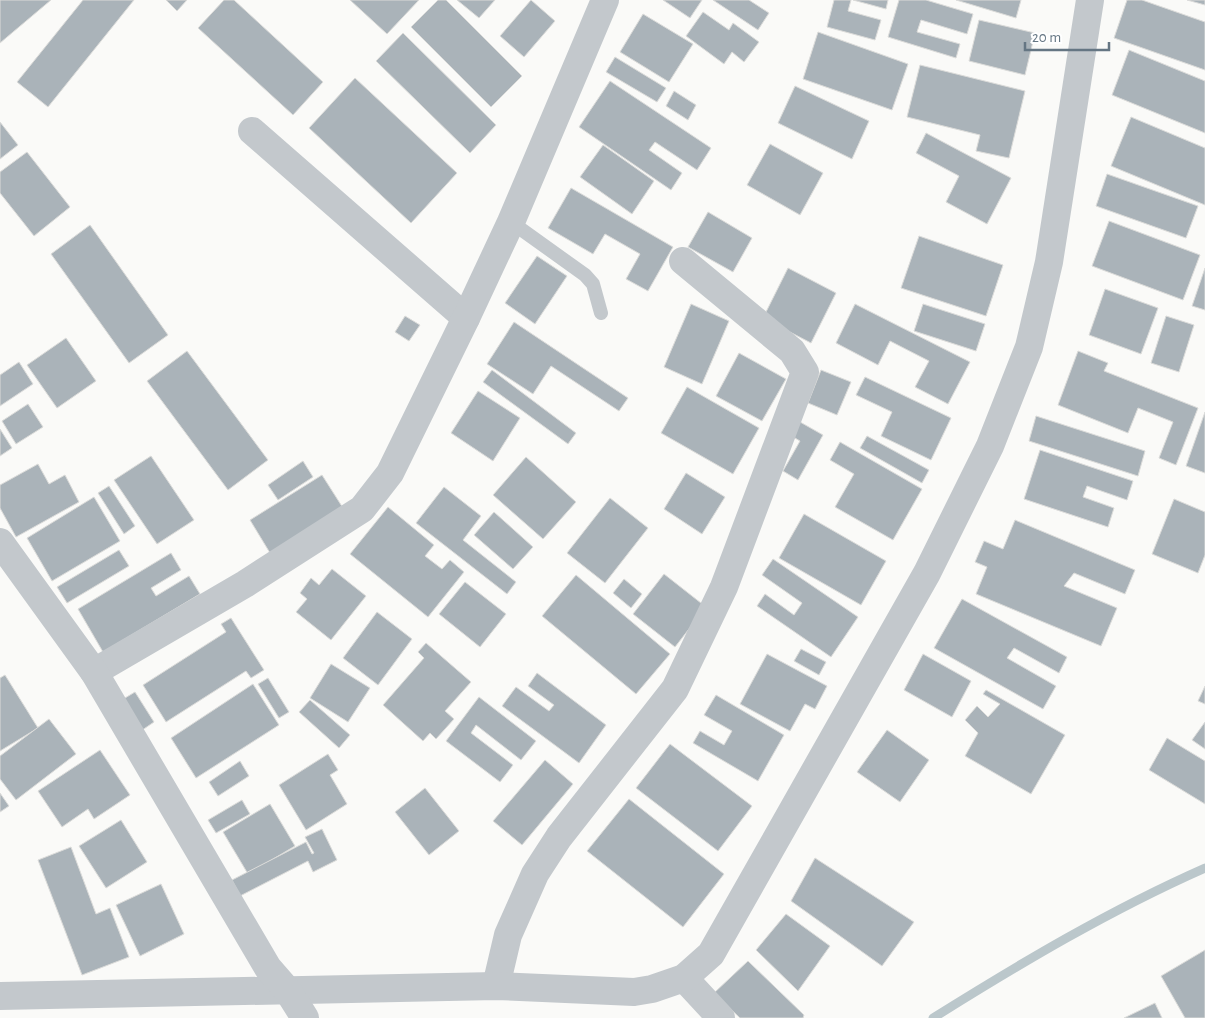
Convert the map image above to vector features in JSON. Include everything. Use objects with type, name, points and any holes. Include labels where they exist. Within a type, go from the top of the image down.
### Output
[{"type":"street","points":[[94,672],[245,584],[362,510],[390,473],[466,318],[511,222],[605,0]]},
{"type":"street","points":[[0,996],[496,986],[634,992],[652,990],[684,978],[711,954],[928,572],[990,446],[1029,346],[1049,262],[1090,0]]},
{"type":"street","points":[[252,131],[466,318]]},
{"type":"street","points":[[496,986],[508,934],[535,874],[565,829],[675,689],[724,587],[805,372],[792,351],[683,261]]},
{"type":"street","points":[[0,542],[94,672],[268,968],[288,991],[305,1018]]},
{"type":"street","points":[[684,978],[721,1018]]},
{"type":"lane","points":[[511,222],[585,275],[593,284],[601,312]]},
{"type":"building","points":[[0,0],[51,0],[0,43]]},
{"type":"building","points":[[83,0],[134,0],[48,107],[17,82]]},
{"type":"building","points":[[166,0],[187,0],[177,11]]},
{"type":"building","points":[[224,0],[234,0],[323,82],[293,115],[198,28]]},
{"type":"building","points":[[350,0],[419,0],[387,34]]},
{"type":"building","points":[[438,0],[446,0],[522,76],[491,107],[411,27]]},
{"type":"building","points":[[457,0],[495,0],[479,18]]},
{"type":"building","points":[[531,0],[555,21],[524,57],[500,36]]},
{"type":"building","points":[[663,0],[702,0],[690,18]]},
{"type":"building","points":[[713,0],[749,0],[769,13],[758,30]]},
{"type":"building","points":[[834,0],[851,0],[848,11],[881,20],[875,40],[827,27]]},
{"type":"building","points":[[853,0],[888,0],[886,9]]},
{"type":"building","points":[[899,0],[926,0],[973,14],[967,34],[921,20],[917,32],[960,44],[956,58],[888,37]]},
{"type":"building","points":[[956,0],[1021,0],[1016,18]]},
{"type":"building","points":[[1127,0],[1142,0],[1205,22],[1205,70],[1114,38]]},
{"type":"building","points":[[1187,0],[1205,0],[1205,5]]},
{"type":"building","points":[[703,12],[729,30],[733,23],[759,42],[744,62],[732,52],[724,64],[686,36]]},
{"type":"building","points":[[643,14],[693,44],[669,82],[620,52]]},
{"type":"building","points":[[979,20],[1035,33],[1025,75],[969,61]]},
{"type":"building","points":[[818,32],[908,64],[892,110],[803,79]]},
{"type":"building","points":[[403,33],[496,125],[470,153],[376,61]]},
{"type":"building","points":[[1129,50],[1205,81],[1205,133],[1112,95]]},
{"type":"building","points":[[615,57],[666,88],[657,102],[606,72]]},
{"type":"building","points":[[920,65],[1025,91],[1009,158],[976,151],[980,135],[907,117]]},
{"type":"building","points":[[355,78],[457,173],[411,223],[309,128]]},
{"type":"building","points":[[610,81],[711,148],[697,170],[655,142],[649,150],[682,173],[671,190],[579,127]]},
{"type":"building","points":[[795,86],[869,121],[852,159],[778,123]]},
{"type":"building","points":[[674,91],[696,105],[688,120],[666,106]]},
{"type":"building","points":[[1131,117],[1205,148],[1205,205],[1111,166]]},
{"type":"building","points":[[0,122],[18,145],[0,159]]},
{"type":"building","points":[[926,133],[1011,178],[987,224],[946,202],[959,176],[916,153]]},
{"type":"building","points":[[770,144],[823,173],[800,215],[747,185]]},
{"type":"building","points":[[603,145],[654,181],[632,214],[580,177]]},
{"type":"building","points":[[27,152],[70,207],[34,236],[0,193],[0,172]]},
{"type":"building","points":[[1107,174],[1198,206],[1186,238],[1096,206]]},
{"type":"building","points":[[571,188],[673,247],[648,291],[626,279],[640,254],[605,234],[593,254],[548,228]]},
{"type":"building","points":[[708,212],[752,238],[733,272],[688,247]]},
{"type":"building","points":[[1109,221],[1200,255],[1183,300],[1092,266]]},
{"type":"building","points":[[90,225],[168,335],[129,363],[51,254]]},
{"type":"building","points":[[919,236],[1003,265],[986,316],[901,288]]},
{"type":"building","points":[[537,256],[567,276],[535,324],[505,303]]},
{"type":"building","points":[[788,268],[836,293],[811,343],[763,318]]},
{"type":"building","points":[[1205,268],[1205,310],[1192,306]]},
{"type":"building","points":[[1105,289],[1158,308],[1141,354],[1089,335]]},
{"type":"building","points":[[691,304],[729,321],[702,384],[664,367]]},
{"type":"building","points":[[855,304],[970,362],[948,404],[915,387],[929,361],[890,341],[878,365],[836,343]]},
{"type":"building","points":[[923,304],[985,324],[976,351],[914,331]]},
{"type":"building","points":[[405,316],[420,325],[409,341],[395,332]]},
{"type":"building","points":[[1166,316],[1194,325],[1179,372],[1151,363]]},
{"type":"building","points":[[514,322],[628,398],[619,411],[551,366],[533,394],[487,364]]},
{"type":"building","points":[[66,338],[96,381],[57,408],[27,365]]},
{"type":"building","points":[[187,351],[268,460],[228,490],[147,381]]},
{"type":"building","points":[[1078,351],[1108,363],[1104,371],[1198,408],[1176,465],[1159,458],[1173,422],[1138,408],[1128,433],[1058,405]]},
{"type":"building","points":[[739,353],[786,379],[762,421],[716,396]]},
{"type":"building","points":[[19,362],[33,384],[0,406],[0,375]]},
{"type":"building","points":[[492,370],[576,433],[568,444],[483,382]]},
{"type":"building","points":[[821,370],[851,382],[837,415],[808,403]]},
{"type":"building","points":[[865,377],[951,418],[931,460],[881,436],[892,412],[856,395]]},
{"type":"building","points":[[687,387],[759,428],[733,474],[661,433]]},
{"type":"building","points":[[478,391],[520,418],[493,461],[451,433]]},
{"type":"building","points":[[28,404],[43,427],[16,444],[2,421]]},
{"type":"building","points":[[1205,412],[1205,473],[1186,466]]},
{"type":"building","points":[[1036,416],[1145,451],[1138,476],[1029,441]]},
{"type":"building","points":[[793,418],[823,435],[798,480],[783,471],[800,441],[785,432]]},
{"type":"building","points":[[0,429],[12,448],[0,456]]},
{"type":"building","points":[[867,436],[929,470],[922,483],[860,448]]},
{"type":"building","points":[[840,442],[922,489],[893,540],[835,507],[854,474],[830,460]]},
{"type":"building","points":[[1040,450],[1133,481],[1127,500],[1087,486],[1083,497],[1114,508],[1108,527],[1024,499]]},
{"type":"building","points":[[151,456],[194,520],[157,544],[114,480]]},
{"type":"building","points":[[526,457],[576,502],[543,539],[493,495]]},
{"type":"building","points":[[303,461],[313,477],[278,500],[268,485]]},
{"type":"building","points":[[38,464],[49,484],[65,475],[79,502],[16,537],[0,508],[0,485]]},
{"type":"building","points":[[686,473],[725,497],[702,534],[664,509]]},
{"type":"building","points":[[322,475],[343,508],[270,553],[250,520]]},
{"type":"building","points":[[109,486],[135,526],[124,534],[98,493]]},
{"type":"building","points":[[444,487],[481,516],[463,540],[516,582],[507,594],[416,523]]},
{"type":"building","points":[[94,497],[120,541],[52,581],[27,538]]},
{"type":"building","points":[[610,498],[648,528],[605,583],[567,553]]},
{"type":"building","points":[[1174,499],[1205,512],[1205,555],[1198,573],[1152,554]]},
{"type":"building","points":[[388,507],[434,545],[425,556],[442,569],[450,560],[464,572],[428,617],[350,554]]},
{"type":"building","points":[[494,512],[533,547],[513,569],[474,535]]},
{"type":"building","points":[[804,514],[886,561],[861,605],[779,558]]},
{"type":"building","points":[[1015,520],[1135,570],[1125,594],[1074,573],[1064,586],[1117,608],[1101,646],[976,594],[987,567],[975,562],[984,541],[1003,549]]},
{"type":"building","points":[[119,550],[129,566],[67,603],[57,587]]},
{"type":"building","points":[[171,553],[181,570],[151,588],[156,596],[189,576],[200,594],[103,652],[78,609]]},
{"type":"building","points":[[773,559],[858,617],[831,657],[757,606],[765,594],[794,615],[802,603],[762,575]]},
{"type":"building","points":[[332,569],[366,596],[331,640],[296,612],[307,599],[300,593],[311,578],[319,585]]},
{"type":"building","points":[[664,574],[706,607],[675,647],[633,614]]},
{"type":"building","points":[[576,575],[670,654],[636,694],[542,616]]},
{"type":"building","points":[[624,579],[642,594],[631,608],[613,593]]},
{"type":"building","points":[[465,582],[506,614],[480,647],[439,614]]},
{"type":"building","points":[[962,599],[1067,657],[1059,673],[1014,648],[1007,658],[1056,686],[1043,709],[934,648]]},
{"type":"building","points":[[377,612],[412,639],[378,685],[343,658]]},
{"type":"building","points":[[231,618],[264,670],[251,678],[246,671],[166,722],[143,685],[226,632],[221,624]]},
{"type":"building","points":[[426,643],[471,682],[445,711],[454,719],[436,739],[430,733],[423,741],[383,705],[424,658],[418,652]]},
{"type":"building","points":[[801,649],[826,662],[819,675],[794,661]]},
{"type":"building","points":[[767,654],[827,686],[815,709],[805,704],[790,731],[740,704]]},
{"type":"building","points":[[923,654],[971,681],[952,717],[904,690]]},
{"type":"building","points":[[331,664],[370,688],[348,722],[310,698]]},
{"type":"building","points":[[537,673],[606,725],[579,763],[502,706],[516,687],[549,711],[554,705],[528,686]]},
{"type":"building","points":[[5,675],[38,728],[0,751],[0,678]]},
{"type":"building","points":[[268,678],[289,712],[279,718],[258,684]]},
{"type":"building","points":[[253,684],[279,725],[196,778],[171,738]]},
{"type":"building","points":[[1205,686],[1205,704],[1198,701]]},
{"type":"building","points":[[986,690],[1065,735],[1031,794],[965,756],[978,733],[965,720],[977,706],[988,717],[1000,704],[983,694]]},
{"type":"building","points":[[135,692],[154,722],[135,735],[115,704]]},
{"type":"building","points":[[716,695],[784,735],[758,781],[693,743],[700,731],[724,745],[732,731],[704,715]]},
{"type":"building","points":[[479,697],[536,741],[521,760],[476,725],[471,733],[513,765],[500,782],[446,741]]},
{"type":"building","points":[[310,700],[350,735],[339,748],[299,712]]},
{"type":"building","points":[[49,719],[76,754],[16,800],[0,779],[0,756]]},
{"type":"building","points":[[1205,722],[1205,749],[1192,740]]},
{"type":"building","points":[[887,730],[929,760],[900,802],[857,772]]},
{"type":"building","points":[[1167,738],[1205,761],[1205,804],[1149,770]]},
{"type":"building","points":[[670,744],[752,806],[718,851],[636,788]]},
{"type":"building","points":[[100,750],[130,795],[94,819],[88,809],[62,827],[38,791]]},
{"type":"building","points":[[328,754],[338,770],[330,775],[347,804],[306,830],[279,785]]},
{"type":"building","points":[[545,760],[573,784],[522,845],[493,821]]},
{"type":"building","points":[[240,761],[249,776],[218,796],[209,782]]},
{"type":"building","points":[[425,788],[459,831],[429,855],[395,812]]},
{"type":"building","points":[[0,793],[9,806],[0,812]]},
{"type":"building","points":[[629,799],[724,874],[683,927],[587,851]]},
{"type":"building","points":[[242,800],[250,814],[216,833],[208,820]]},
{"type":"building","points":[[270,804],[295,846],[248,874],[223,832]]},
{"type":"building","points":[[121,820],[147,862],[106,888],[79,846]]},
{"type":"building","points":[[322,829],[337,860],[313,872],[308,861],[240,896],[232,880],[306,842],[312,854],[314,853],[305,837]]},
{"type":"building","points":[[71,847],[96,914],[110,908],[129,957],[82,975],[38,860]]},
{"type":"building","points":[[815,858],[914,922],[882,966],[791,901]]},
{"type":"building","points":[[161,884],[184,934],[140,956],[116,905]]},
{"type":"building","points":[[786,914],[830,946],[798,991],[756,950]]},
{"type":"building","points":[[1205,950],[1205,1018],[1185,1018],[1161,976]]},
{"type":"building","points":[[748,961],[804,1015],[803,1018],[740,1018],[714,993]]},
{"type":"building","points":[[1155,1003],[1162,1018],[1124,1018]]},
{"type":"waterway","points":[[933,1018],[999,977],[1100,919],[1205,868]]}]
